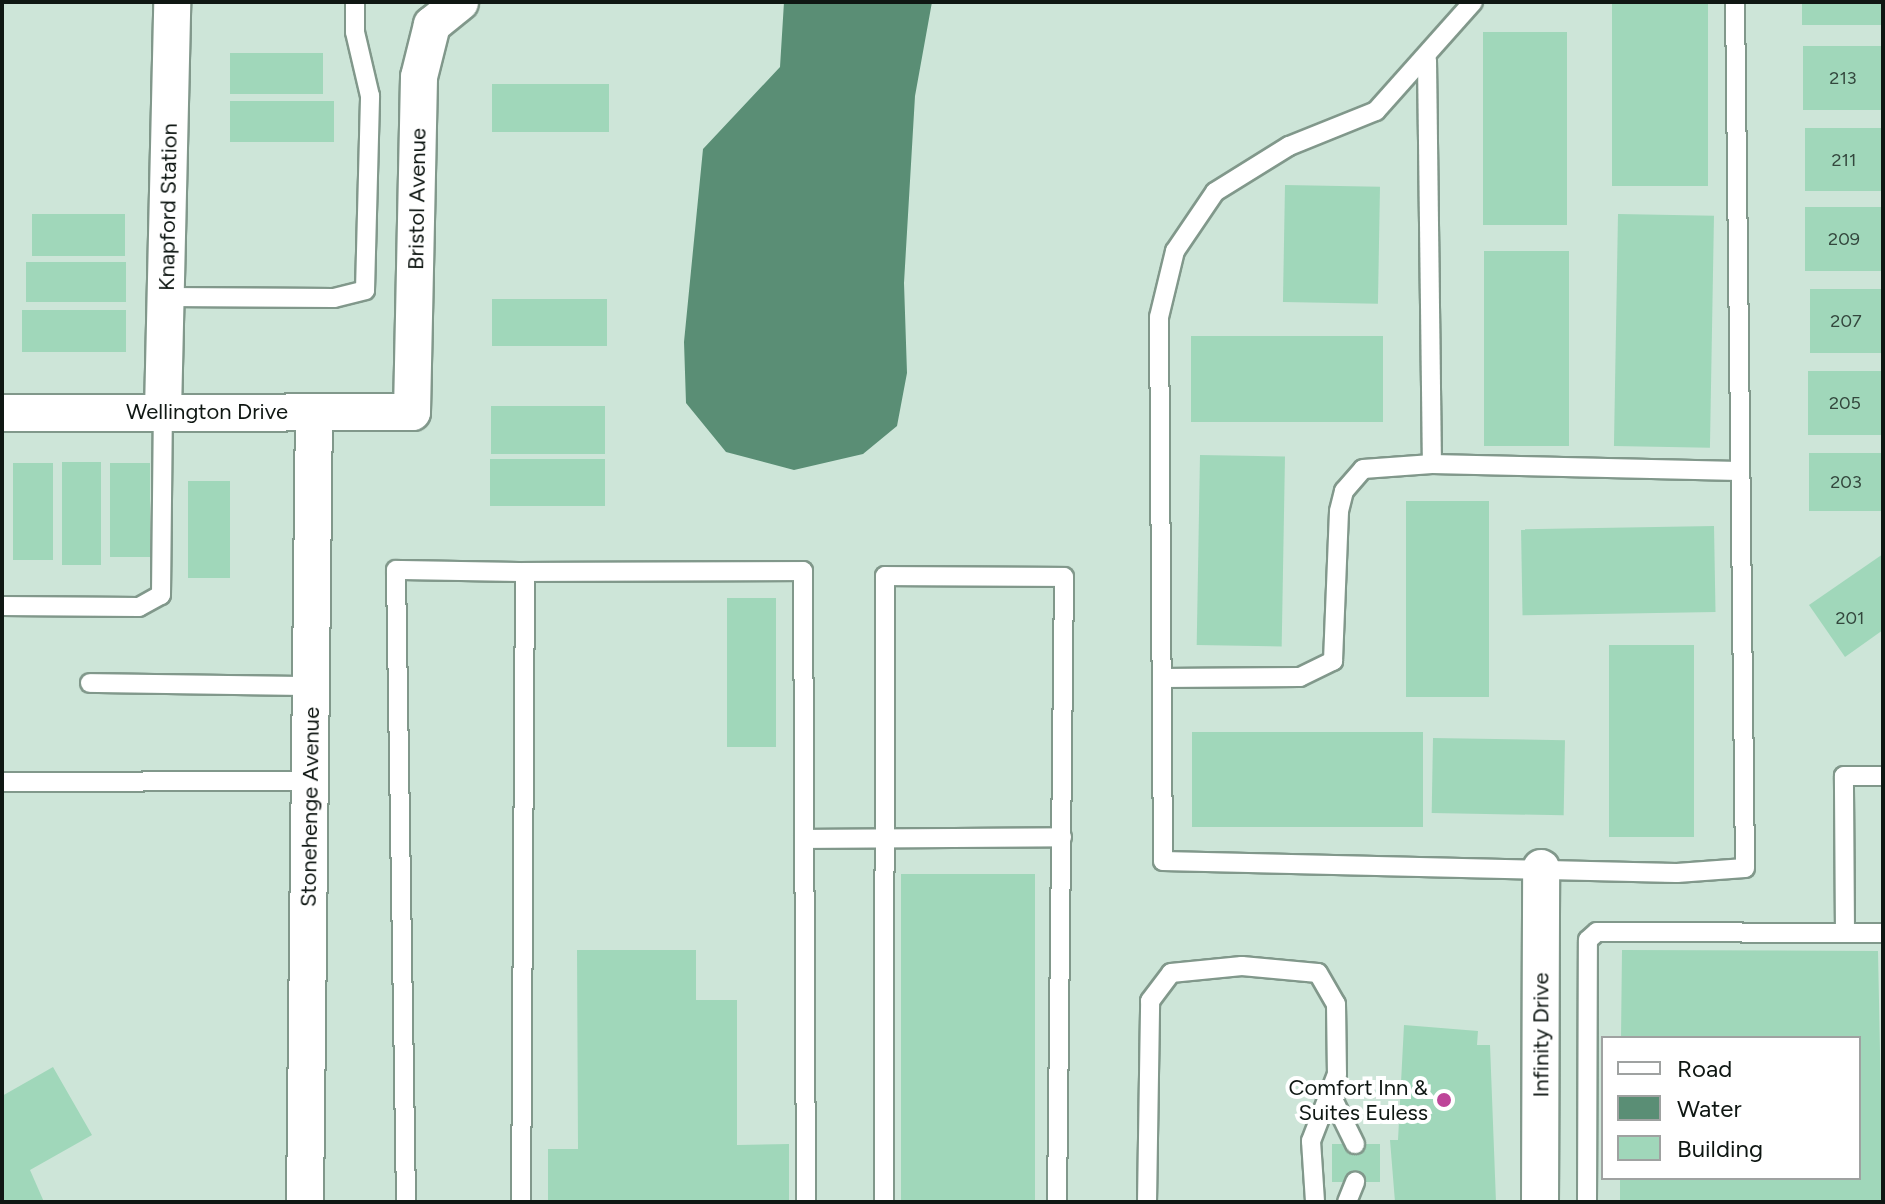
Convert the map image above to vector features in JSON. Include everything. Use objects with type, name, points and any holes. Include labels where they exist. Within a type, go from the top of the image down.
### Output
[{"type":"street","name":"Knapford Station","points":[[163,412],[172,2]]},
{"type":"street","name":"Bristol Avenue","points":[[412,412],[419,77],[432,25],[460,2]]},
{"type":"street","name":"Stonehenge Avenue","points":[[305,1202],[314,412]]},
{"type":"street","name":"Wellington Drive","points":[[2,413],[412,412]]},
{"type":"street","name":"Infinity Drive","points":[[1540,1202],[1541,868]]},
{"type":"lane","points":[[166,297],[334,298],[365,290],[370,96],[355,32],[355,2]]},
{"type":"lane","points":[[1473,2],[1449,22],[1427,60],[1376,111],[1289,146],[1215,192],[1175,251],[1159,317],[1163,861],[1541,868],[1745,868],[1735,2]]},
{"type":"lane","points":[[1427,60],[1432,464]]},
{"type":"lane","points":[[2,606],[139,607],[161,595],[163,412]]},
{"type":"lane","points":[[1162,678],[1300,677],[1326,667],[1337,651],[1344,491],[1363,469],[1432,464],[1739,471]]},
{"type":"lane","points":[[406,1202],[396,570],[803,571],[806,1202]]},
{"type":"lane","points":[[521,1202],[525,572]]},
{"type":"lane","points":[[884,1202],[882,836],[885,576],[915,576],[1064,577],[1057,1202]]},
{"type":"lane","points":[[90,683],[311,686]]},
{"type":"lane","points":[[1845,933],[1844,776],[1883,776]]},
{"type":"lane","points":[[2,782],[310,781]]},
{"type":"lane","points":[[804,839],[1062,837]]},
{"type":"lane","points":[[1587,1202],[1588,940],[1597,932],[1883,933]]},
{"type":"lane","points":[[1147,1202],[1150,1001],[1171,973],[1280,966],[1318,973],[1336,1004],[1337,1074],[1311,1141],[1315,1202]]},
{"type":"lane","points":[[1330,1093],[1355,1144]]},
{"type":"lane","points":[[1347,1202],[1355,1182]]},
{"type":"water","points":[[784,2],[932,2],[915,96],[904,283],[907,373],[897,426],[863,454],[794,470],[726,452],[686,403],[684,342],[703,149],[780,67]]},
{"type":"building","points":[[1612,2],[1708,2],[1708,186],[1612,186]]},
{"type":"building","points":[[1802,2],[1883,2],[1883,25],[1802,25]]},
{"type":"building","points":[[1483,32],[1567,32],[1567,225],[1483,225]]},
{"type":"building","points":[[1803,46],[1883,46],[1883,110],[1803,110]]},
{"type":"building","points":[[230,53],[323,53],[323,94],[230,94]]},
{"type":"building","points":[[492,84],[609,84],[609,132],[492,132]]},
{"type":"building","points":[[230,101],[334,101],[334,142],[230,142]]},
{"type":"building","points":[[1805,128],[1883,128],[1883,191],[1805,191]]},
{"type":"building","points":[[1285,185],[1380,187],[1378,304],[1283,302]]},
{"type":"building","points":[[1805,207],[1883,207],[1883,271],[1805,271]]},
{"type":"building","points":[[32,214],[125,214],[125,256],[32,256]]},
{"type":"building","points":[[1618,214],[1714,216],[1710,448],[1614,446]]},
{"type":"building","points":[[1484,251],[1569,251],[1569,446],[1484,446]]},
{"type":"building","points":[[26,262],[126,262],[126,302],[26,302]]},
{"type":"building","points":[[1810,289],[1883,289],[1883,353],[1810,353]]},
{"type":"building","points":[[492,299],[607,299],[607,346],[492,346]]},
{"type":"building","points":[[22,310],[126,310],[126,352],[22,352]]},
{"type":"building","points":[[1191,336],[1383,336],[1383,422],[1191,422]]},
{"type":"building","points":[[1808,371],[1883,371],[1883,435],[1808,435]]},
{"type":"building","points":[[491,406],[605,406],[605,454],[491,454]]},
{"type":"building","points":[[1809,453],[1883,453],[1883,511],[1809,511]]},
{"type":"building","points":[[1200,455],[1285,456],[1282,646],[1197,645]]},
{"type":"building","points":[[490,459],[605,459],[605,506],[490,506]]},
{"type":"building","points":[[62,462],[101,462],[101,565],[62,565]]},
{"type":"building","points":[[13,463],[53,463],[53,560],[13,560]]},
{"type":"building","points":[[110,463],[150,463],[150,557],[110,557]]},
{"type":"building","points":[[188,481],[230,481],[230,578],[188,578]]},
{"type":"building","points":[[1406,501],[1489,501],[1489,697],[1406,697]]},
{"type":"building","points":[[1714,526],[1716,612],[1523,615],[1521,529]]},
{"type":"building","points":[[1883,554],[1883,630],[1845,657],[1809,605]]},
{"type":"building","points":[[727,598],[776,598],[776,747],[727,747]]},
{"type":"building","points":[[1609,645],[1694,645],[1694,837],[1609,837]]},
{"type":"building","points":[[1192,732],[1423,732],[1423,827],[1192,827]]},
{"type":"building","points":[[1433,738],[1565,740],[1564,815],[1432,813]]},
{"type":"building","points":[[901,874],[1035,874],[1035,1202],[901,1202]]},
{"type":"building","points":[[577,950],[696,950],[696,1000],[737,1000],[737,1145],[789,1144],[789,1202],[548,1202],[548,1149],[578,1149]]},
{"type":"building","points":[[1622,950],[1878,951],[1883,1202],[1620,1202],[1620,1180],[1861,1180],[1861,1036],[1621,1036]]},
{"type":"building","name":"Comfort Inn & Suites Euless","points":[[1404,1025],[1478,1031],[1477,1045],[1490,1045],[1496,1202],[1395,1202],[1390,1140],[1398,1140]]},
{"type":"building","points":[[53,1067],[92,1135],[30,1170],[44,1202],[2,1202],[2,1096]]},
{"type":"building","points":[[1332,1144],[1380,1144],[1380,1182],[1332,1182]]},
{"type":"place","name":"Comfort Inn & Suites Euless","points":[[1444,1100]]}]
